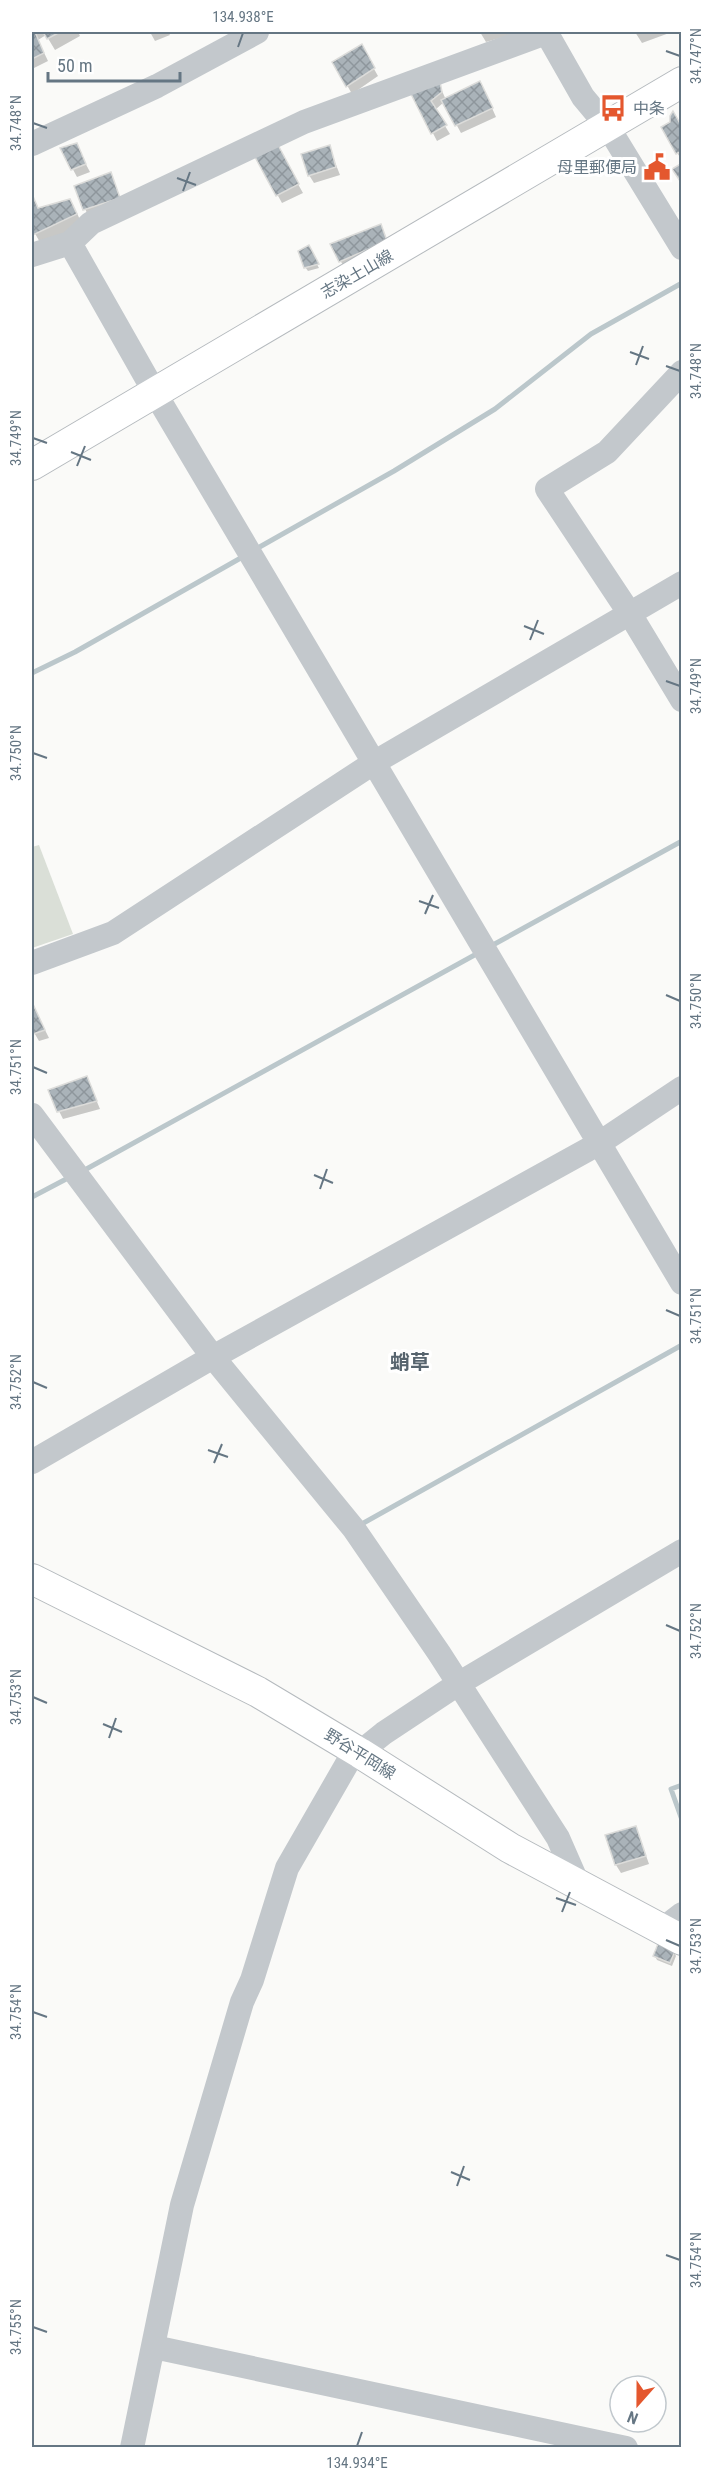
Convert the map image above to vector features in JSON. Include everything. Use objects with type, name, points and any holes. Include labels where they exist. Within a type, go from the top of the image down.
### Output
[{"type":"main road","name":"志染土山線","points":[[32,465],[681,82]]},
{"type":"main road","name":"野谷平岡線","points":[[32,1580],[258,1692],[360,1753],[510,1848],[579,1886],[674,1928]]},
{"type":"street","points":[[32,144],[157,86],[257,32]]},
{"type":"street","points":[[32,255],[70,243],[90,223],[304,122],[546,32],[583,97],[608,127],[681,249]]},
{"type":"street","points":[[70,243],[155,393],[681,1283]]},
{"type":"street","points":[[681,372],[607,452],[547,489],[630,614],[681,699]]},
{"type":"street","points":[[32,963],[113,933],[375,762],[681,583]]},
{"type":"street","points":[[32,1462],[213,1357],[598,1144],[681,1088]]},
{"type":"street","points":[[32,1115],[213,1357],[354,1529],[439,1653],[558,1838],[579,1886]]},
{"type":"street","points":[[132,2448],[183,2199],[242,2002],[252,1980],[288,1868],[348,1762],[384,1732],[458,1684],[681,1551]]},
{"type":"street","points":[[154,2347],[626,2448]]},
{"type":"shaded area","points":[[39,845],[73,934],[32,948],[32,847]]},
{"type":"building","points":[[35,32],[44,53],[32,59],[32,34]]},
{"type":"building","points":[[43,32],[60,32],[47,39]]},
{"type":"building","points":[[362,44],[375,68],[346,87],[332,62]]},
{"type":"building","points":[[480,81],[493,108],[455,126],[441,100]]},
{"type":"building","points":[[440,82],[442,92],[431,101],[447,125],[431,134],[410,92]]},
{"type":"building","points":[[673,111],[682,127],[682,151],[676,154],[661,127],[670,122]]},
{"type":"building","points":[[77,143],[86,164],[71,170],[60,148]]},
{"type":"building","points":[[278,145],[299,184],[276,196],[255,157]]},
{"type":"building","points":[[330,145],[336,167],[308,176],[301,154]]},
{"type":"building","points":[[682,163],[682,184],[672,169]]},
{"type":"building","points":[[111,172],[120,198],[83,210],[74,186]]},
{"type":"building","points":[[32,194],[38,208],[70,199],[77,214],[33,235]]},
{"type":"building","points":[[381,224],[387,241],[339,262],[330,244]]},
{"type":"building","points":[[309,245],[319,264],[304,268],[298,251]]},
{"type":"building","points":[[32,1002],[45,1030],[33,1034],[32,1032]]},
{"type":"building","points":[[87,1076],[97,1101],[57,1112],[48,1090]]},
{"type":"building","points":[[636,1826],[646,1856],[615,1865],[605,1835]]},
{"type":"building","points":[[658,1944],[675,1951],[670,1963],[653,1956]]},
{"type":"waterway","points":[[256,549],[394,471],[495,409],[591,334],[682,283]]},
{"type":"waterway","points":[[32,673],[75,652],[246,555]]},
{"type":"waterway","points":[[491,946],[682,841]]},
{"type":"waterway","points":[[81,1172],[480,952]]},
{"type":"waterway","points":[[32,1197],[70,1177]]},
{"type":"waterway","points":[[360,1525],[682,1345]]},
{"type":"waterway","points":[[682,1785],[671,1789],[682,1820]]},
{"type":"place","name":"中条","points":[[613,108]]},
{"type":"place","name":"母里郵便局","points":[[657,167]]},
{"type":"district","name":"蛸草","points":[[410,1362]]}]
